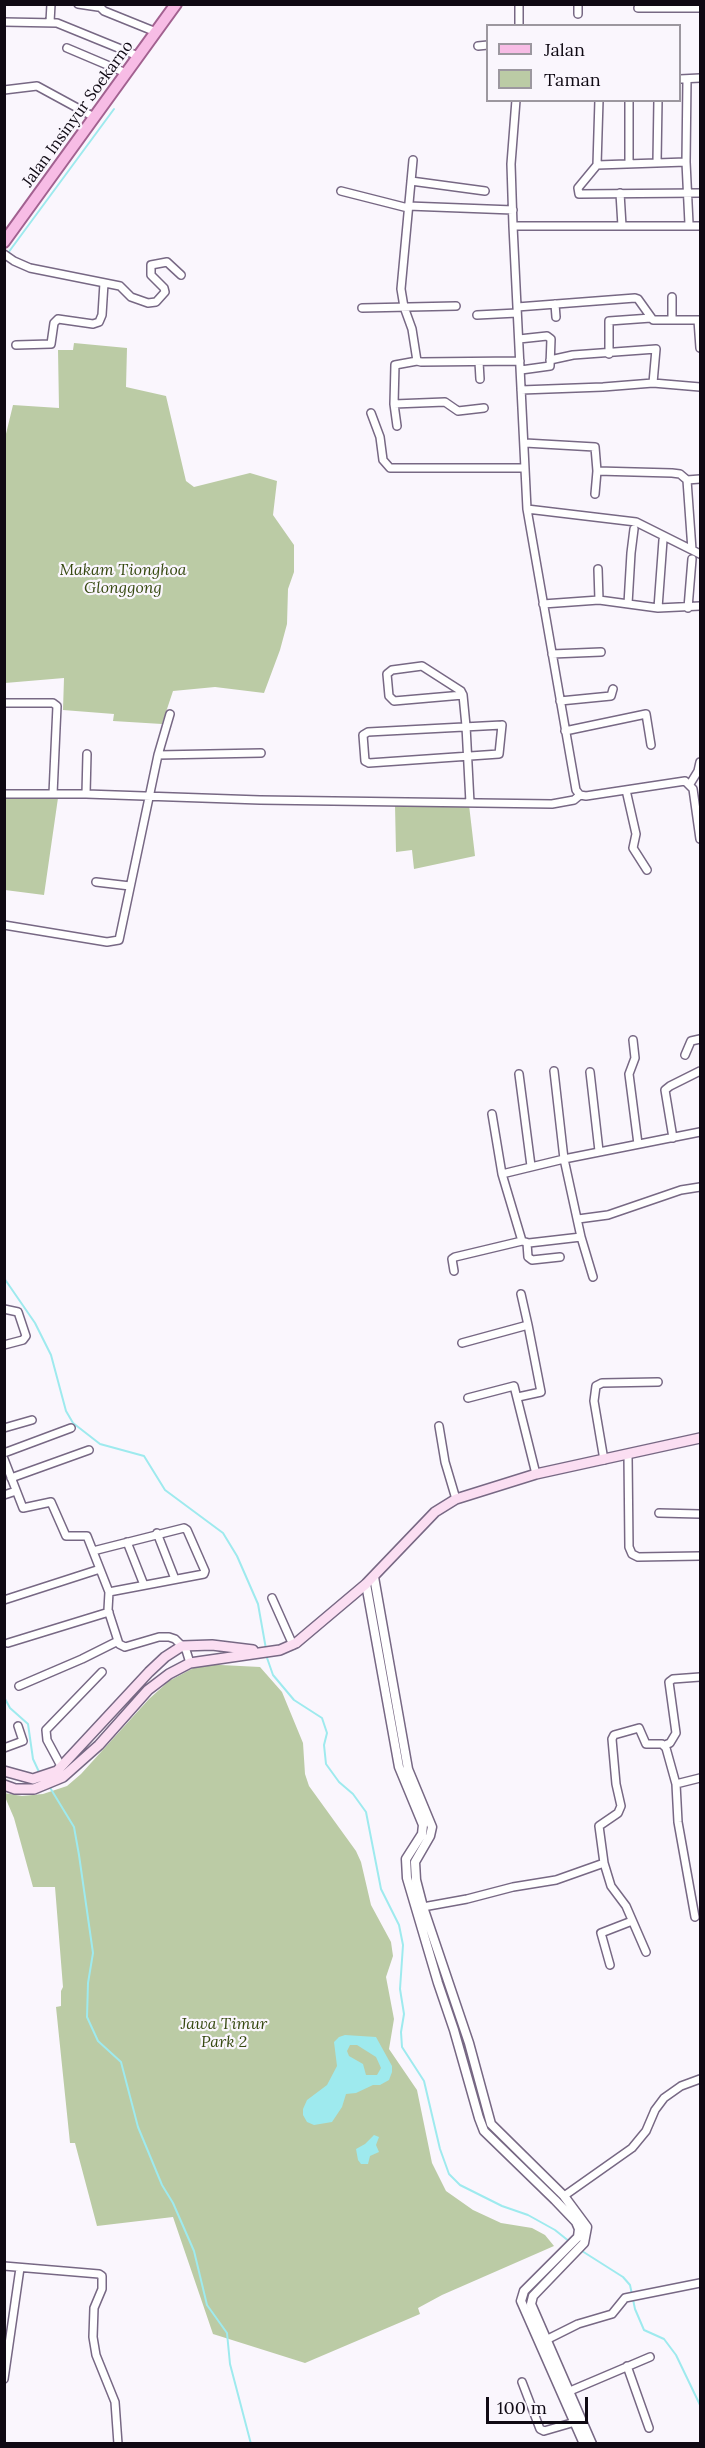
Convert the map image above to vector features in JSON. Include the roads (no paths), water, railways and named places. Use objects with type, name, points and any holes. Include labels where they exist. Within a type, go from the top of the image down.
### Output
[{"type":"main road","name":"Jalan Insinyur Soekarno","points":[[4,242],[176,4]]},
{"type":"main road","points":[[4,1771],[30,1779],[55,1782],[99,1745],[148,1690],[169,1674],[190,1663],[293,1645],[370,1580],[435,1512],[456,1499],[536,1474],[700,1441]]},
{"type":"main road","points":[[4,1785],[23,1790],[57,1771],[149,1672],[165,1657],[182,1646],[212,1645],[265,1651]]},
{"type":"street","points":[[51,4],[51,22]]},
{"type":"street","points":[[78,4],[97,6],[156,32]]},
{"type":"street","points":[[519,4],[519,24]]},
{"type":"street","points":[[578,4],[578,14]]},
{"type":"street","points":[[638,8],[700,8]]},
{"type":"street","points":[[4,22],[51,22],[138,56]]},
{"type":"street","points":[[478,46],[486,45]]},
{"type":"street","points":[[67,48],[126,73]]},
{"type":"street","points":[[689,224],[683,79],[700,78]]},
{"type":"street","points":[[4,90],[37,86],[94,117]]},
{"type":"street","points":[[516,102],[512,154],[513,226],[527,508],[565,731],[576,789],[580,795]]},
{"type":"street","points":[[599,102],[597,165],[577,192],[700,193]]},
{"type":"street","points":[[628,163],[629,102]]},
{"type":"street","points":[[657,162],[658,102]]},
{"type":"street","points":[[413,160],[401,289],[404,307],[412,329],[417,361]]},
{"type":"street","points":[[597,165],[686,162]]},
{"type":"street","points":[[411,181],[485,190]]},
{"type":"street","points":[[341,191],[408,207],[513,210]]},
{"type":"street","points":[[620,193],[622,226]]},
{"type":"street","points":[[513,226],[689,224],[700,226]]},
{"type":"street","points":[[7,256],[30,268],[120,286],[130,297],[151,304],[158,301],[165,292],[151,275],[151,265],[167,262],[182,275]]},
{"type":"street","points":[[15,345],[51,344],[54,323],[58,319],[93,324],[99,322],[104,283]]},
{"type":"street","points":[[672,297],[672,320]]},
{"type":"street","points":[[477,315],[555,304],[635,298],[651,318]]},
{"type":"street","points":[[555,304],[556,317]]},
{"type":"street","points":[[362,308],[456,306]]},
{"type":"street","points":[[609,354],[609,321],[651,318],[699,320],[700,348]]},
{"type":"street","points":[[519,339],[549,336],[551,339],[550,366],[521,370]]},
{"type":"street","points":[[550,360],[573,355],[656,349],[653,383]]},
{"type":"street","points":[[397,426],[394,404],[395,365],[417,361],[520,361]]},
{"type":"street","points":[[479,362],[480,379]]},
{"type":"street","points":[[521,390],[653,383],[700,387]]},
{"type":"street","points":[[394,404],[445,402],[458,411],[484,408]]},
{"type":"street","points":[[371,413],[380,438],[383,460],[390,468],[525,468]]},
{"type":"street","points":[[525,443],[593,446],[596,449],[597,471],[595,494]]},
{"type":"street","points":[[597,471],[672,473],[680,474],[687,480],[700,479]]},
{"type":"street","points":[[687,480],[692,550]]},
{"type":"street","points":[[527,508],[636,522],[700,554]]},
{"type":"street","points":[[628,604],[634,529]]},
{"type":"street","points":[[658,608],[663,540]]},
{"type":"street","points":[[688,608],[692,559]]},
{"type":"street","points":[[598,570],[599,600]]},
{"type":"street","points":[[543,604],[599,600],[658,608],[700,606]]},
{"type":"street","points":[[552,654],[601,652]]},
{"type":"street","points":[[463,695],[394,701],[389,696],[387,674],[392,670],[424,667],[459,689],[463,695],[470,803]]},
{"type":"street","points":[[560,701],[611,696],[613,688]]},
{"type":"street","points":[[4,703],[53,703],[57,706],[53,794]]},
{"type":"street","points":[[4,925],[115,943],[119,940],[158,755],[170,714]]},
{"type":"street","points":[[565,731],[646,714],[651,745]]},
{"type":"street","points":[[501,725],[501,753],[467,757],[366,763],[363,735],[368,732],[501,725]]},
{"type":"street","points":[[158,755],[261,753]]},
{"type":"street","points":[[86,794],[87,754]]},
{"type":"street","points":[[690,784],[698,771],[700,762]]},
{"type":"street","points":[[4,794],[552,804],[574,800],[580,795],[686,781],[693,789],[700,839]]},
{"type":"street","points":[[626,790],[636,834],[633,848],[647,870]]},
{"type":"street","points":[[96,882],[130,886]]},
{"type":"street","points":[[685,1055],[691,1041],[700,1039]]},
{"type":"street","points":[[633,1040],[634,1059],[629,1074],[638,1144]]},
{"type":"street","points":[[554,1071],[564,1159],[581,1237],[593,1277]]},
{"type":"street","points":[[673,1138],[665,1090],[700,1071]]},
{"type":"street","points":[[590,1072],[598,1152]]},
{"type":"street","points":[[519,1074],[531,1166]]},
{"type":"street","points":[[492,1114],[502,1174],[527,1254],[532,1260],[560,1257]]},
{"type":"street","points":[[502,1174],[564,1159],[700,1132]]},
{"type":"street","points":[[578,1219],[608,1215],[681,1190],[700,1187]]},
{"type":"street","points":[[454,1271],[452,1259],[454,1257],[524,1242],[581,1237]]},
{"type":"street","points":[[518,1397],[541,1392],[521,1294]]},
{"type":"street","points":[[4,1309],[15,1310],[19,1314],[26,1336],[23,1340],[4,1345]]},
{"type":"street","points":[[462,1343],[528,1325]]},
{"type":"street","points":[[604,1460],[594,1401],[596,1386],[602,1383],[658,1382]]},
{"type":"street","points":[[468,1398],[512,1385],[518,1397],[536,1474]]},
{"type":"street","points":[[4,1428],[32,1420]]},
{"type":"street","points":[[439,1426],[445,1462],[456,1499]]},
{"type":"street","points":[[4,1453],[71,1428]]},
{"type":"street","points":[[11,1478],[89,1450]]},
{"type":"street","points":[[628,1456],[629,1547],[632,1554],[639,1557],[700,1556]]},
{"type":"street","points":[[5,1463],[23,1508],[52,1503],[66,1536],[86,1535],[110,1592],[109,1612],[120,1646],[125,1647],[166,1636],[175,1639],[189,1653],[190,1663]]},
{"type":"street","points":[[4,1495],[16,1491]]},
{"type":"street","points":[[659,1513],[700,1514]]},
{"type":"street","points":[[93,1551],[177,1528],[186,1529],[205,1569],[204,1574],[110,1592]]},
{"type":"street","points":[[157,1533],[175,1579]]},
{"type":"street","points":[[127,1542],[144,1585]]},
{"type":"street","points":[[4,1600],[100,1569]]},
{"type":"street","points":[[370,1580],[405,1771],[423,1825],[422,1834],[406,1859],[406,1871],[414,1905],[438,1966]]},
{"type":"street","points":[[272,1598],[293,1645]]},
{"type":"street","points":[[8,1643],[109,1612]]},
{"type":"street","points":[[19,1686],[118,1641]]},
{"type":"street","points":[[61,1766],[46,1740],[46,1730],[102,1672]]},
{"type":"street","points":[[646,1952],[626,1906],[611,1886],[604,1863],[599,1826],[618,1814],[621,1808],[616,1784],[612,1739],[614,1736],[639,1728],[646,1744],[670,1743],[676,1733],[669,1682],[673,1679],[700,1677]]},
{"type":"street","points":[[4,1748],[23,1741],[18,1726]]},
{"type":"street","points":[[665,1745],[676,1784],[678,1822],[695,1917]]},
{"type":"street","points":[[405,1771],[432,1827],[430,1836],[414,1867],[454,2030],[484,2131],[576,2222],[581,2239]]},
{"type":"street","points":[[676,1784],[700,1778]]},
{"type":"street","points":[[423,1907],[556,1880],[604,1863]]},
{"type":"street","points":[[610,1965],[601,1933],[633,1921]]},
{"type":"street","points":[[443,1982],[469,2043],[492,2124],[564,2196],[585,2222],[588,2232],[531,2298],[532,2308],[592,2444]]},
{"type":"street","points":[[564,2196],[632,2148],[646,2131],[655,2110],[671,2092],[700,2079]]},
{"type":"street","points":[[570,2252],[524,2291],[520,2301],[584,2444]]},
{"type":"street","points":[[4,2266],[102,2276],[102,2289],[94,2308],[93,2337],[96,2355],[115,2402],[118,2444]]},
{"type":"street","points":[[4,2379],[20,2268]]},
{"type":"street","points":[[546,2340],[578,2324],[612,2314],[622,2301],[632,2297],[700,2283]]},
{"type":"street","points":[[570,2391],[650,2357]]},
{"type":"street","points":[[627,2366],[649,2428]]},
{"type":"street","points":[[522,2382],[544,2432],[575,2422]]},
{"type":"water","points":[[345,2035],[376,2037],[392,2066],[392,2072],[389,2080],[380,2085],[346,2094],[342,2107],[332,2122],[314,2125],[307,2122],[303,2109],[307,2100],[327,2085],[337,2066],[334,2042]],"holes":[[[350,2045],[357,2045],[376,2057],[381,2068],[377,2075],[366,2075],[363,2064],[349,2056],[347,2051]]]},
{"type":"water","points":[[374,2135],[379,2137],[376,2145],[379,2152],[370,2156],[368,2164],[361,2164],[356,2149]]},
{"type":"waterway","points":[[8,253],[114,109]]},
{"type":"waterway","points":[[4,1278],[35,1323],[51,1355],[66,1411],[73,1423],[100,1444],[144,1456],[165,1490],[223,1533],[237,1556],[258,1604],[266,1649]]},
{"type":"waterway","points":[[266,1655],[273,1675],[294,1700],[322,1718],[327,1733],[324,1745],[326,1764],[366,1812],[381,1889],[399,1925],[403,1945],[400,1989],[404,2014],[401,2032],[402,2047],[424,2081],[440,2149],[449,2174],[460,2185],[502,2206],[528,2215],[555,2230],[570,2242]]},
{"type":"waterway","points":[[4,1697],[10,1708],[28,1724],[33,1759],[40,1774]]},
{"type":"waterway","points":[[49,1786],[74,1827],[79,1855],[93,1953],[88,1983],[87,2017],[98,2041],[121,2062],[138,2127],[162,2185],[173,2203],[194,2251],[207,2305],[227,2333],[230,2364],[251,2444]]},
{"type":"waterway","points":[[582,2251],[623,2277],[630,2285],[635,2309],[644,2330],[664,2339],[676,2355],[700,2405]]},
{"type":"park label","name":"Makam Tionghoa Glonggong","points":[[123,579]]},
{"type":"park label","name":"Jawa Timur Park 2","points":[[224,2033]]}]
